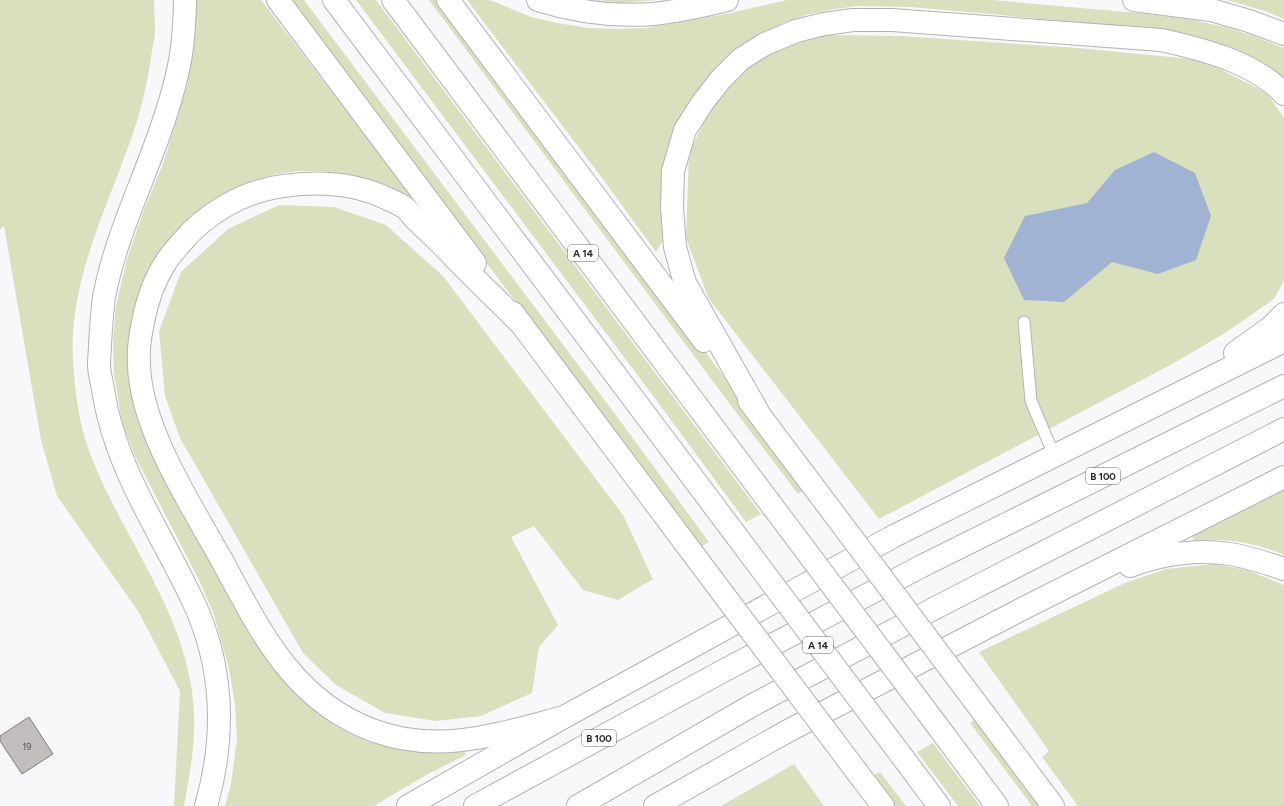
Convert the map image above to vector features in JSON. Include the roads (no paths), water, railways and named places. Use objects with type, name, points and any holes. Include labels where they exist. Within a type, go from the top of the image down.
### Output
[{"type":"highway","points":[[185,0],[183,40],[175,81],[162,127],[124,227],[104,297],[99,365],[105,405],[117,448],[138,494],[193,601],[206,636],[212,660],[217,684],[220,717],[218,749],[213,781],[206,806]]},
{"type":"highway","points":[[278,0],[882,806]]},
{"type":"highway","name":"A 14","points":[[334,0],[939,806]]},
{"type":"highway","name":"A 14","points":[[394,0],[997,806]]},
{"type":"highway","points":[[448,0],[1053,806]]},
{"type":"highway","points":[[538,0],[578,10],[613,14],[654,14],[727,0]]},
{"type":"highway","points":[[1134,0],[1211,10],[1249,21],[1284,34]]},
{"type":"highway","points":[[758,412],[685,283],[675,247],[672,208],[673,171],[685,130],[703,102],[721,79],[741,59],[765,44],[796,31],[824,24],[853,20],[892,20],[1161,40],[1202,50],[1236,62],[1262,76],[1284,94]]},
{"type":"highway","points":[[522,325],[403,207],[376,194],[346,186],[316,183],[286,185],[263,189],[232,202],[208,218],[166,261],[152,286],[145,309],[141,335],[139,365],[143,392],[150,417],[163,452],[267,640],[283,663],[321,702],[345,719],[373,731],[403,740],[432,743],[458,741],[495,735],[564,717]]},
{"type":"highway","points":[[1150,408],[1249,343],[1271,327],[1284,314]]},
{"type":"highway","points":[[408,806],[564,717],[894,536],[1284,341]]},
{"type":"highway","name":"B 100","points":[[475,806],[723,671],[922,566],[1284,386]]},
{"type":"highway","points":[[578,806],[751,706],[939,606],[1284,429]]},
{"type":"highway","points":[[655,806],[786,732],[1024,608],[1284,477]]},
{"type":"highway","points":[[1024,608],[1136,564],[1169,555],[1198,551],[1230,554],[1255,559],[1284,569]]},
{"type":"lane","points":[[1024,322],[1031,401],[1054,455]]},
{"type":"water","points":[[1154,152],[1195,173],[1211,216],[1196,260],[1158,274],[1112,262],[1064,302],[1024,300],[1004,258],[1025,216],[1087,203],[1115,170]]}]
